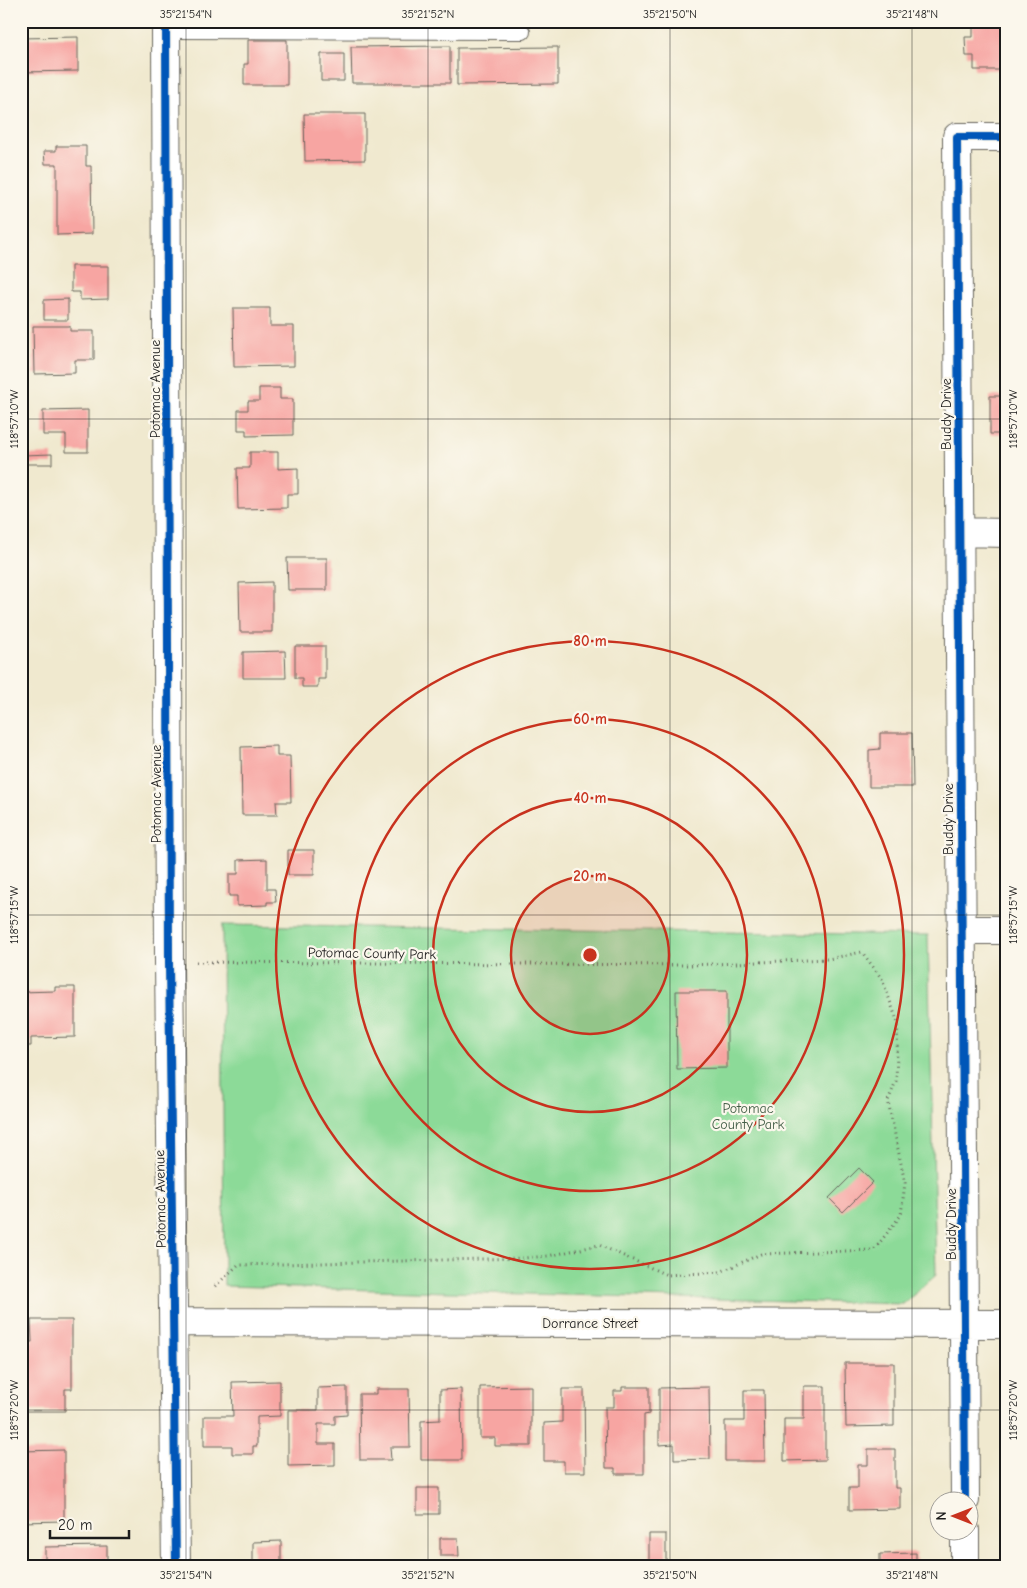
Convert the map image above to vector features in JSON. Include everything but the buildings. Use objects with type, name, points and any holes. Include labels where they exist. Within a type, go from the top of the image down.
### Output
[{"type":"street","name":"Potomac Avenue","points":[[166,26],[169,962],[175,1322],[176,1567]]},
{"type":"street","name":"Buddy Drive","points":[[965,1490],[957,137],[1006,137]]},
{"type":"street","points":[[960,532],[1006,533]]},
{"type":"street","points":[[961,930],[1006,930]]},
{"type":"street","name":"Dorrance Street","points":[[175,1322],[1006,1324]]},
{"type":"street","points":[[965,1540],[965,1567]]},
{"type":"lane","points":[[166,26],[523,32]]},
{"type":"green space","name":"Potomac County Park","points":[[222,925],[928,935],[936,1275],[903,1304],[224,1286]]},
{"type":"cycle path","points":[[166,21],[169,962],[176,1567]]},
{"type":"cycle path","points":[[965,1490],[957,137],[1006,137]]}]
